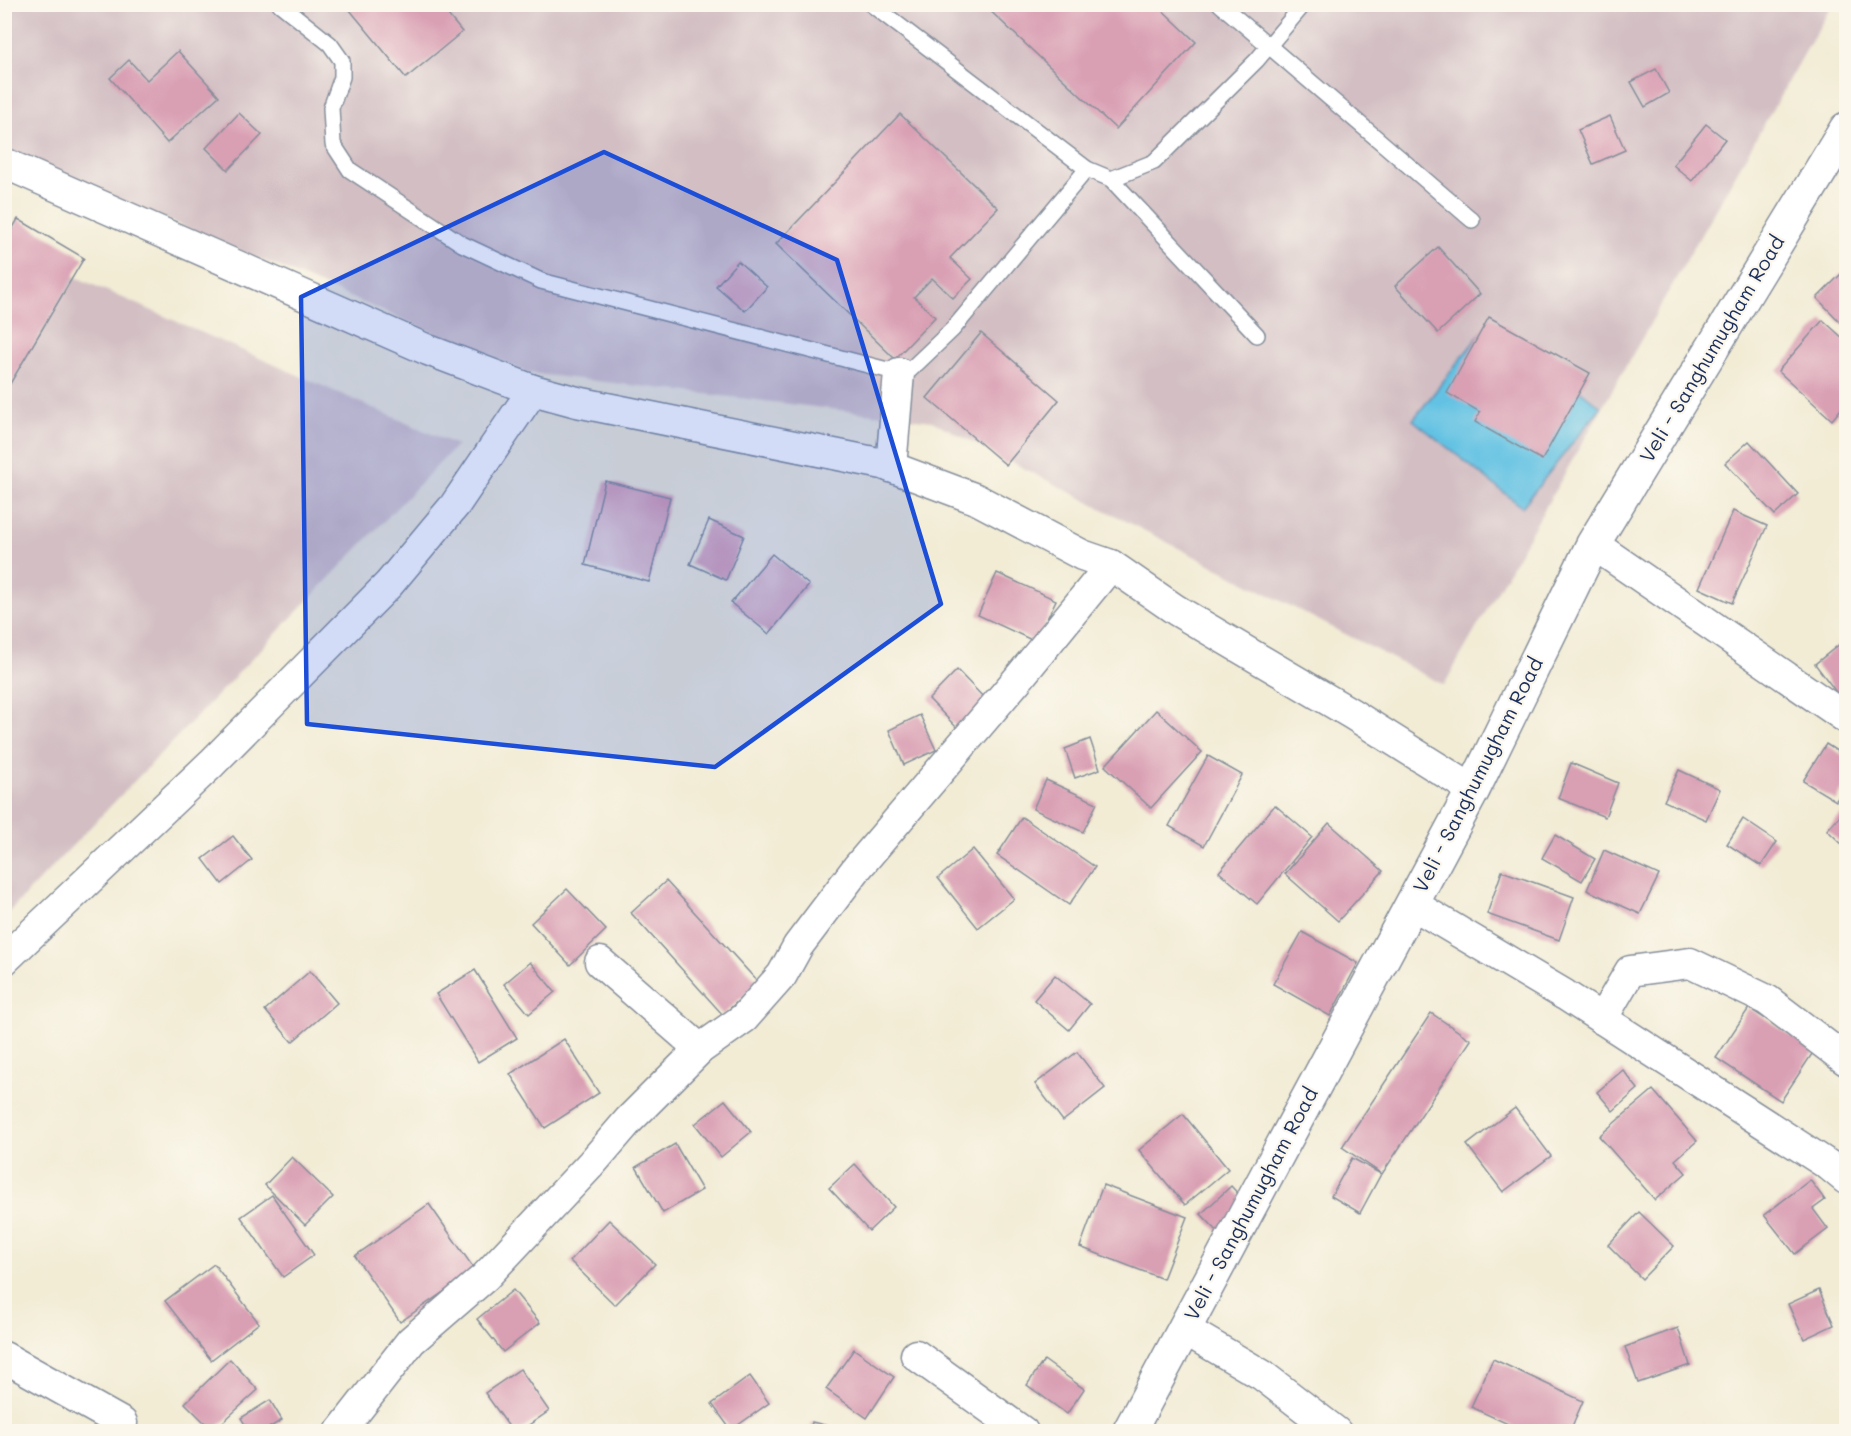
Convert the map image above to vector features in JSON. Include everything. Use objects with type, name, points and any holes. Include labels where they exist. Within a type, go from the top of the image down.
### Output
[{"type":"main road","name":"Veli - Sanghumugham Road","points":[[1129,1431],[1473,790],[1593,544],[1846,129]]},
{"type":"street","points":[[4,164],[428,350],[533,390],[577,402],[891,467],[976,499],[1082,555],[1111,565],[1176,610],[1352,714],[1473,790]]},
{"type":"street","points":[[891,467],[899,374]]},
{"type":"street","points":[[4,960],[212,763],[389,584],[455,505],[533,390]]},
{"type":"street","points":[[1593,544],[1846,718]]},
{"type":"street","points":[[340,1431],[411,1341],[485,1277],[629,1120],[700,1049],[744,1017],[782,975],[798,946],[857,868],[1018,679],[1111,565]]},
{"type":"street","points":[[1412,904],[1565,995],[1830,1166],[1846,1179]]},
{"type":"street","points":[[600,962],[700,1049]]},
{"type":"street","points":[[1602,1019],[1630,971],[1690,963],[1767,1000],[1846,1060]]},
{"type":"street","points":[[1184,1329],[1263,1375],[1336,1431]]},
{"type":"street","points":[[916,1355],[1023,1431]]},
{"type":"street","points":[[4,1357],[126,1429]]},
{"type":"lane","points":[[280,4],[330,44],[342,61],[342,77],[332,108],[333,144],[350,170],[462,244],[541,281],[899,374],[910,370],[953,329],[1087,169]]},
{"type":"lane","points":[[871,4],[1087,169],[1111,179],[1257,334]]},
{"type":"lane","points":[[1220,4],[1472,220]]},
{"type":"lane","points":[[1111,179],[1154,162],[1257,60],[1304,4]]},
{"type":"highlighted area","points":[[604,152],[837,260],[941,604],[715,767],[307,724],[301,297]]},
{"type":"shaded area","points":[[4,5],[1832,5],[1444,685],[932,421],[529,373],[5,151]]},
{"type":"shaded area","points":[[5,246],[457,445],[5,916]]},
{"type":"water","points":[[1491,320],[1601,407],[1522,507],[1413,420]]},
{"type":"building","points":[[345,4],[439,4],[462,32],[406,78]]},
{"type":"building","points":[[983,4],[1156,4],[1196,42],[1116,129]]},
{"type":"building","points":[[178,51],[219,96],[167,143],[110,78],[129,60],[147,80]]},
{"type":"building","points":[[1656,69],[1669,93],[1645,107],[1631,82]]},
{"type":"building","points":[[239,113],[262,135],[228,170],[206,148]]},
{"type":"building","points":[[900,114],[998,208],[950,258],[972,279],[953,298],[932,278],[914,297],[935,317],[895,359],[776,244]]},
{"type":"building","points":[[1610,116],[1625,150],[1593,164],[1578,130]]},
{"type":"building","points":[[1706,124],[1725,139],[1692,181],[1673,165]]},
{"type":"building","points":[[18,219],[84,258],[4,394],[4,243]]},
{"type":"building","points":[[1438,247],[1480,294],[1438,333],[1395,286]]},
{"type":"building","points":[[738,261],[767,287],[745,311],[716,286]]},
{"type":"building","points":[[1845,270],[1846,320],[1842,324],[1817,298]]},
{"type":"building","points":[[1489,317],[1590,373],[1542,460],[1475,422],[1480,412],[1447,393]]},
{"type":"building","points":[[1823,320],[1846,341],[1846,403],[1832,420],[1778,371]]},
{"type":"building","points":[[981,333],[1059,400],[1006,465],[927,398]]},
{"type":"building","points":[[1749,441],[1798,494],[1775,515],[1725,463]]},
{"type":"building","points":[[605,481],[670,497],[649,582],[585,565]]},
{"type":"building","points":[[1733,511],[1767,526],[1732,603],[1699,588]]},
{"type":"building","points":[[709,520],[744,536],[726,580],[690,564]]},
{"type":"building","points":[[772,554],[809,585],[769,634],[731,603]]},
{"type":"building","points":[[997,573],[1056,600],[1036,642],[978,615]]},
{"type":"building","points":[[1846,639],[1846,705],[1815,664]]},
{"type":"building","points":[[957,670],[988,702],[959,730],[929,699]]},
{"type":"building","points":[[1156,710],[1202,752],[1151,808],[1105,766]]},
{"type":"building","points":[[920,715],[936,750],[904,765],[889,730]]},
{"type":"building","points":[[1090,739],[1100,769],[1075,778],[1065,749]]},
{"type":"building","points":[[1826,744],[1846,757],[1846,784],[1836,801],[1803,781]]},
{"type":"building","points":[[1208,756],[1242,775],[1204,846],[1169,826]]},
{"type":"building","points":[[1571,763],[1618,783],[1605,817],[1558,798]]},
{"type":"building","points":[[1679,770],[1720,789],[1706,820],[1664,801]]},
{"type":"building","points":[[1046,780],[1097,803],[1083,832],[1033,809]]},
{"type":"building","points":[[1275,805],[1312,837],[1257,904],[1219,872]]},
{"type":"building","points":[[1846,809],[1846,848],[1827,830]]},
{"type":"building","points":[[1022,817],[1095,867],[1069,905],[997,855]]},
{"type":"building","points":[[1743,819],[1777,842],[1761,866],[1727,844]]},
{"type":"building","points":[[1329,823],[1383,871],[1338,921],[1285,874]]},
{"type":"building","points":[[1555,835],[1595,859],[1582,881],[1542,858]]},
{"type":"building","points":[[233,836],[252,860],[222,884],[203,859]]},
{"type":"building","points":[[973,849],[1014,899],[978,928],[938,878]]},
{"type":"building","points":[[1604,850],[1659,875],[1640,914],[1587,890]]},
{"type":"building","points":[[1502,871],[1574,897],[1559,940],[1487,914]]},
{"type":"building","points":[[666,881],[758,982],[723,1015],[631,913]]},
{"type":"building","points":[[567,889],[606,930],[570,965],[531,923]]},
{"type":"building","points":[[1302,932],[1358,963],[1330,1016],[1273,984]]},
{"type":"building","points":[[530,962],[555,992],[529,1014],[504,984]]},
{"type":"building","points":[[475,970],[517,1038],[478,1062],[436,994]]},
{"type":"building","points":[[310,971],[337,1003],[292,1042],[265,1010]]},
{"type":"building","points":[[1055,975],[1090,1004],[1069,1030],[1034,1000]]},
{"type":"building","points":[[1749,1008],[1814,1051],[1781,1101],[1716,1058]]},
{"type":"building","points":[[1431,1013],[1471,1040],[1382,1174],[1342,1147]]},
{"type":"building","points":[[564,1039],[599,1093],[545,1128],[510,1074]]},
{"type":"building","points":[[1077,1052],[1105,1088],[1063,1121],[1035,1084]]},
{"type":"building","points":[[1623,1070],[1638,1089],[1613,1111],[1597,1092]]},
{"type":"building","points":[[1653,1090],[1697,1141],[1675,1160],[1686,1173],[1655,1200],[1599,1136]]},
{"type":"building","points":[[725,1100],[751,1132],[721,1157],[695,1124]]},
{"type":"building","points":[[1515,1108],[1551,1156],[1503,1192],[1467,1145]]},
{"type":"building","points":[[1183,1114],[1228,1169],[1185,1205],[1139,1150]]},
{"type":"building","points":[[675,1144],[702,1190],[663,1213],[636,1167]]},
{"type":"building","points":[[292,1157],[333,1197],[305,1225],[265,1185]]},
{"type":"building","points":[[1352,1158],[1381,1174],[1360,1213],[1331,1196]]},
{"type":"building","points":[[855,1164],[894,1207],[869,1231],[829,1188]]},
{"type":"building","points":[[1810,1180],[1825,1200],[1813,1209],[1828,1229],[1795,1254],[1764,1215]]},
{"type":"building","points":[[1103,1185],[1187,1217],[1163,1279],[1080,1247]]},
{"type":"building","points":[[1231,1186],[1253,1210],[1224,1238],[1201,1214]]},
{"type":"building","points":[[272,1195],[314,1255],[283,1277],[241,1217]]},
{"type":"building","points":[[429,1204],[475,1270],[400,1322],[355,1256]]},
{"type":"building","points":[[1639,1212],[1674,1246],[1642,1279],[1608,1245]]},
{"type":"building","points":[[609,1220],[655,1264],[615,1305],[570,1261]]},
{"type":"building","points":[[214,1264],[259,1323],[211,1360],[165,1301]]},
{"type":"building","points":[[513,1290],[540,1323],[503,1352],[477,1319]]},
{"type":"building","points":[[1819,1290],[1834,1325],[1804,1339],[1788,1304]]},
{"type":"building","points":[[1678,1328],[1690,1365],[1638,1383],[1625,1347]]},
{"type":"building","points":[[854,1349],[894,1377],[867,1418],[826,1389]]},
{"type":"building","points":[[230,1359],[258,1390],[213,1431],[185,1403]]},
{"type":"building","points":[[1493,1359],[1583,1401],[1570,1431],[1523,1431],[1471,1407]]},
{"type":"building","points":[[1044,1360],[1084,1389],[1067,1414],[1027,1385]]},
{"type":"building","points":[[520,1369],[549,1411],[520,1431],[512,1431],[485,1393]]},
{"type":"building","points":[[750,1376],[769,1403],[731,1430],[712,1404]]},
{"type":"building","points":[[270,1400],[282,1420],[264,1431],[249,1431],[241,1418]]},
{"type":"building","points":[[812,1422],[849,1431],[810,1431]]}]
